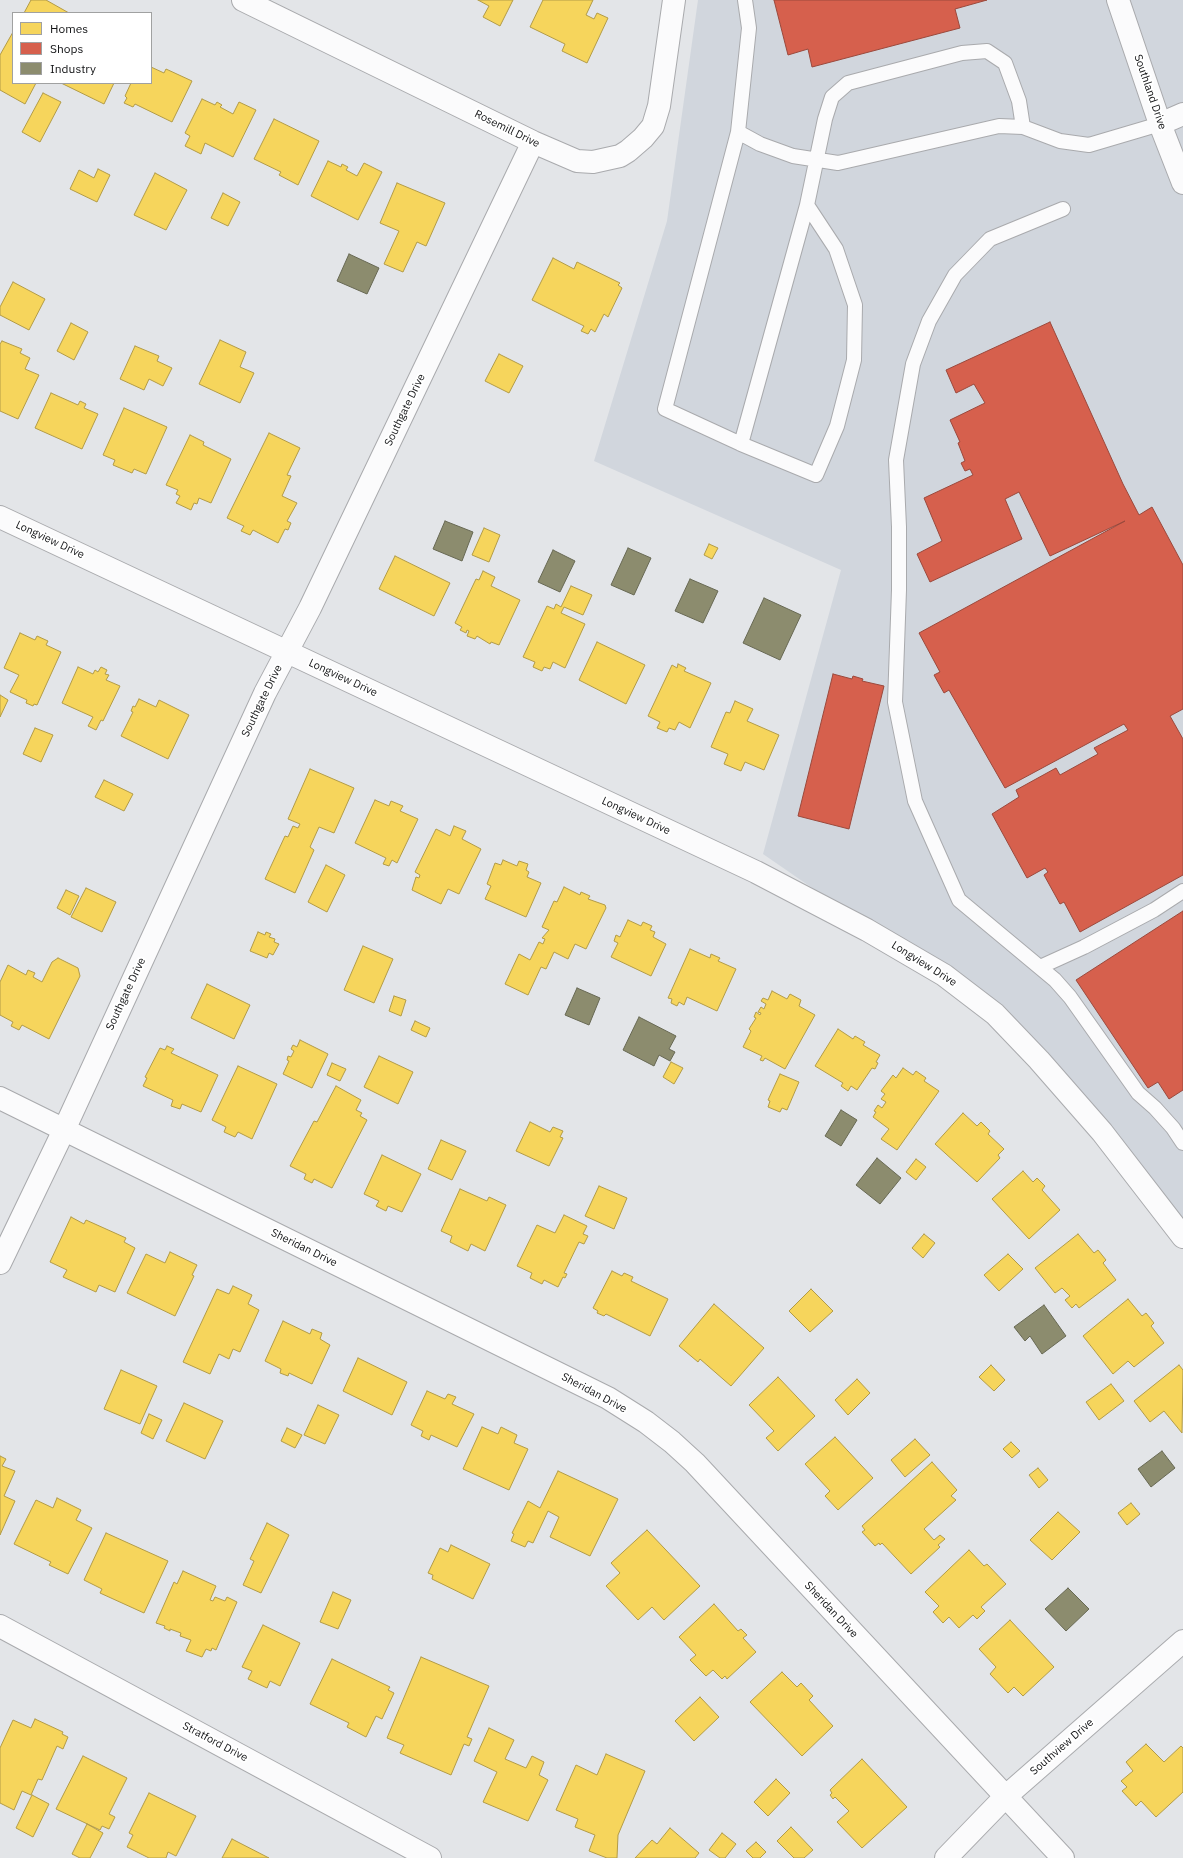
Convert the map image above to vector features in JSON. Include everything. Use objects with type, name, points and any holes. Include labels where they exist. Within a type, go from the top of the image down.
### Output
[{"type":"street","name":"Rosemill Drive","points":[[243,0],[533,142],[577,161],[593,162],[620,156],[643,138],[653,126],[659,106],[674,0]]},
{"type":"street","name":"Southland Drive","points":[[1118,0],[1160,124],[1183,183]]},
{"type":"street","points":[[1160,124],[1183,114]]},
{"type":"street","name":"Southgate Drive","points":[[0,1263],[64,1130],[265,693],[310,608],[533,142]]},
{"type":"street","name":"Longview Drive","points":[[0,516],[756,872],[867,930],[944,975],[995,1014],[1039,1060],[1102,1132],[1183,1237]]},
{"type":"street","name":"Sheridan Drive","points":[[0,1098],[608,1398],[646,1422],[672,1442],[695,1463],[1063,1858]]},
{"type":"street","name":"Stratford Drive","points":[[0,1626],[430,1858]]},
{"type":"street","name":"Southview Drive","points":[[946,1858],[1005,1797],[1183,1641]]},
{"type":"lane","points":[[745,0],[749,28],[738,132],[665,409],[741,444],[816,475],[837,426],[854,360],[855,305],[836,249],[807,205]]},
{"type":"lane","points":[[741,444],[807,205],[816,160],[832,97],[848,84],[962,53],[987,52],[1005,63],[1019,101],[1023,127]]},
{"type":"lane","points":[[738,132],[760,144],[793,156],[838,163],[999,126],[1023,127],[1060,141],[1089,145],[1160,124]]},
{"type":"lane","points":[[1063,209],[990,239],[955,275],[929,321],[913,364],[896,460],[899,527],[899,590],[895,702],[915,801],[959,900],[1055,980],[1070,997],[1138,1093],[1155,1108],[1173,1128],[1183,1143]]},
{"type":"lane","points":[[1040,967],[1084,947],[1154,910],[1183,891]]},
{"type":"shaded area","points":[[698,0],[1183,0],[1183,1237],[995,1014],[763,854],[841,570],[594,461],[667,221]]},
{"type":"building: Homes","points":[[31,0],[46,0],[67,12],[25,12]]},
{"type":"building: Homes","points":[[478,0],[513,0],[500,26],[483,17],[489,6]]},
{"type":"building: Homes","points":[[543,0],[593,0],[586,15],[594,19],[597,13],[608,18],[587,63],[562,51],[565,44],[530,27]]},
{"type":"building: Homes","points":[[12,34],[12,84],[35,84],[25,104],[0,90],[0,55]]},
{"type":"building: Homes","points":[[152,67],[164,73],[166,69],[192,81],[172,122],[135,104],[133,107],[124,103],[127,98],[125,96],[131,84],[152,84]]},
{"type":"building: Homes","points":[[63,84],[114,84],[104,104]]},
{"type":"building: Homes","points":[[43,93],[61,102],[40,142],[22,132]]},
{"type":"building: Homes","points":[[202,99],[215,105],[217,102],[222,105],[220,107],[233,114],[239,102],[256,110],[233,157],[205,143],[201,154],[185,146],[190,136],[185,133]]},
{"type":"building: Homes","points":[[274,119],[319,141],[298,185],[279,175],[281,172],[254,159]]},
{"type":"building: Homes","points":[[328,161],[341,167],[342,164],[348,167],[346,170],[357,176],[364,163],[382,172],[358,220],[311,196]]},
{"type":"building: Homes","points":[[98,169],[110,175],[97,202],[70,189],[79,170],[94,178]]},
{"type":"building: Homes","points":[[155,173],[187,190],[166,230],[134,215]]},
{"type":"building: Homes","points":[[397,183],[445,203],[426,246],[417,242],[403,272],[384,264],[399,231],[380,223]]},
{"type":"building: Homes","points":[[223,193],[240,202],[228,226],[211,218]]},
{"type":"building: Homes","points":[[553,258],[574,269],[577,262],[620,283],[618,285],[622,288],[608,317],[604,314],[595,332],[591,329],[588,334],[581,331],[584,326],[532,300]]},
{"type":"building: Homes","points":[[13,282],[45,299],[29,330],[0,315],[0,307]]},
{"type":"building: Homes","points":[[71,323],[88,332],[74,360],[57,351]]},
{"type":"building: Homes","points":[[220,340],[246,352],[240,367],[254,373],[240,403],[199,384]]},
{"type":"building: Homes","points":[[2,341],[22,349],[20,353],[30,358],[25,369],[39,375],[18,419],[0,411],[0,344]]},
{"type":"building: Homes","points":[[135,346],[159,356],[157,361],[172,368],[163,386],[149,379],[144,390],[120,379]]},
{"type":"building: Homes","points":[[499,354],[523,366],[509,393],[485,381]]},
{"type":"building: Homes","points":[[51,393],[78,405],[80,401],[86,404],[84,408],[98,414],[82,449],[35,428]]},
{"type":"building: Homes","points":[[124,408],[167,427],[146,474],[134,469],[132,473],[113,465],[115,460],[103,455]]},
{"type":"building: Homes","points":[[269,433],[300,448],[287,475],[291,476],[282,496],[297,503],[287,521],[291,523],[288,530],[285,529],[278,543],[253,530],[250,535],[241,531],[244,526],[227,518]]},
{"type":"building: Homes","points":[[190,435],[204,442],[203,445],[231,459],[211,503],[199,498],[197,504],[194,503],[191,510],[176,503],[180,496],[176,494],[178,490],[166,485]]},
{"type":"building: Homes","points":[[484,528],[500,535],[489,562],[472,555]]},
{"type":"building: Homes","points":[[709,544],[718,548],[712,559],[704,555]]},
{"type":"building: Homes","points":[[395,556],[450,583],[434,616],[379,589]]},
{"type":"building: Homes","points":[[483,571],[495,577],[491,586],[520,600],[499,645],[491,642],[490,644],[477,636],[475,639],[467,636],[469,631],[467,630],[466,633],[460,630],[462,627],[455,623],[476,579],[479,580]]},
{"type":"building: Homes","points":[[571,586],[592,595],[583,615],[564,607],[561,613],[585,624],[565,668],[553,662],[550,669],[544,667],[542,671],[533,667],[535,662],[523,657],[547,606],[554,609],[556,604],[561,607]]},
{"type":"building: Homes","points":[[20,633],[35,640],[37,636],[48,641],[46,645],[61,652],[37,705],[34,704],[33,706],[26,703],[27,700],[10,692],[19,675],[4,668]]},
{"type":"building: Homes","points":[[597,642],[645,665],[626,704],[579,680]]},
{"type":"building: Homes","points":[[678,664],[686,668],[684,671],[711,683],[690,728],[679,722],[675,730],[669,728],[667,732],[657,728],[660,722],[648,716],[672,665],[677,668]]},
{"type":"building: Homes","points":[[78,667],[93,674],[95,670],[98,672],[101,667],[107,670],[105,674],[109,675],[106,680],[120,686],[103,721],[101,720],[96,730],[88,726],[93,717],[62,703]]},
{"type":"building: Homes","points":[[0,695],[8,700],[0,717]]},
{"type":"building: Homes","points":[[139,699],[156,707],[159,700],[189,715],[168,759],[121,736],[133,712],[131,711],[133,706],[135,707]]},
{"type":"building: Homes","points":[[735,701],[753,709],[747,721],[779,735],[764,770],[745,762],[741,771],[724,764],[728,754],[711,747],[726,712],[730,713]]},
{"type":"building: Homes","points":[[35,728],[53,735],[41,762],[23,754]]},
{"type":"building: Homes","points":[[310,769],[354,788],[334,833],[319,827],[310,847],[314,850],[295,893],[265,879],[285,836],[288,837],[293,826],[298,828],[300,824],[288,819]]},
{"type":"building: Homes","points":[[104,780],[133,794],[124,811],[95,797]]},
{"type":"building: Homes","points":[[375,800],[389,806],[391,801],[403,806],[400,811],[418,819],[397,863],[392,860],[389,866],[383,864],[386,858],[355,843]]},
{"type":"building: Homes","points":[[454,826],[466,831],[462,839],[481,849],[459,894],[448,889],[441,904],[412,890],[416,877],[419,878],[420,875],[415,872],[436,829],[450,836]]},
{"type":"building: Homes","points":[[503,860],[517,866],[519,861],[528,864],[526,870],[529,872],[527,877],[541,883],[526,917],[485,899],[491,886],[487,884],[495,863],[501,865]]},
{"type":"building: Homes","points":[[326,865],[345,875],[327,912],[308,902]]},
{"type":"building: Homes","points":[[564,887],[580,895],[581,892],[590,896],[588,899],[605,905],[606,908],[586,949],[575,944],[568,959],[554,952],[546,969],[541,967],[528,995],[505,984],[519,954],[530,960],[539,942],[543,944],[545,939],[542,938],[549,930],[542,927],[554,901],[557,902]]},
{"type":"building: Homes","points":[[86,888],[116,902],[102,932],[71,917]]},
{"type":"building: Homes","points":[[66,890],[79,896],[70,915],[57,908]]},
{"type":"building: Homes","points":[[628,920],[641,926],[643,922],[652,926],[650,930],[655,932],[653,937],[666,944],[651,976],[611,957],[618,943],[614,941],[616,935],[620,937]]},
{"type":"building: Homes","points":[[258,932],[265,935],[266,932],[271,934],[269,937],[275,939],[274,942],[279,944],[273,955],[269,953],[267,958],[250,951]]},
{"type":"building: Homes","points":[[363,946],[393,959],[374,1003],[344,990]]},
{"type":"building: Homes","points":[[690,949],[710,958],[711,954],[720,958],[718,961],[736,969],[717,1011],[687,997],[684,1005],[679,1002],[677,1006],[671,1003],[672,999],[668,998]]},
{"type":"building: Homes","points":[[58,958],[78,968],[80,976],[49,1039],[22,1025],[19,1030],[11,1026],[13,1022],[0,1015],[0,982],[8,965],[26,975],[28,970],[35,973],[33,977],[42,982],[52,962]]},
{"type":"building: Homes","points":[[207,984],[250,1005],[234,1039],[191,1018]]},
{"type":"building: Homes","points":[[772,991],[787,999],[790,994],[801,1000],[799,1006],[815,1015],[785,1069],[765,1058],[763,1061],[760,1060],[762,1056],[743,1047],[751,1031],[749,1029],[756,1018],[754,1017],[756,1012],[760,1015],[761,1013],[758,1012],[761,1007],[764,1009],[766,1004],[761,1001],[763,998],[768,1000]]},
{"type":"building: Homes","points":[[394,996],[406,1000],[401,1016],[389,1011]]},
{"type":"building: Homes","points":[[415,1021],[430,1028],[426,1037],[411,1030]]},
{"type":"building: Homes","points":[[838,1029],[853,1039],[855,1036],[865,1042],[863,1045],[880,1055],[876,1062],[878,1063],[875,1069],[872,1068],[857,1090],[851,1086],[848,1091],[841,1086],[843,1083],[815,1066]]},
{"type":"building: Homes","points":[[300,1040],[328,1054],[312,1088],[283,1074],[289,1061],[287,1060],[288,1056],[291,1057],[294,1051],[291,1049],[293,1045],[297,1047]]},
{"type":"building: Homes","points":[[167,1046],[174,1049],[171,1053],[218,1075],[201,1112],[182,1104],[180,1109],[171,1106],[173,1100],[143,1086],[147,1078],[145,1077],[160,1048],[165,1050]]},
{"type":"building: Homes","points":[[379,1056],[413,1072],[398,1104],[364,1087]]},
{"type":"building: Homes","points":[[671,1062],[683,1068],[674,1084],[663,1077]]},
{"type":"building: Homes","points":[[332,1063],[346,1069],[340,1081],[327,1075]]},
{"type":"building: Homes","points":[[238,1066],[277,1084],[252,1139],[238,1132],[235,1137],[224,1132],[226,1127],[212,1120]]},
{"type":"building: Homes","points":[[903,1068],[913,1075],[916,1071],[926,1078],[924,1081],[939,1091],[897,1150],[881,1139],[889,1129],[873,1117],[876,1112],[874,1111],[878,1105],[882,1108],[886,1102],[881,1099],[885,1094],[881,1091],[893,1075],[896,1078]]},
{"type":"building: Homes","points":[[780,1074],[799,1082],[787,1110],[782,1108],[780,1112],[768,1107],[770,1101],[768,1100]]},
{"type":"building: Homes","points":[[336,1086],[361,1100],[356,1110],[362,1113],[360,1116],[367,1120],[332,1188],[314,1179],[312,1183],[304,1179],[306,1174],[290,1166],[314,1121],[317,1122]]},
{"type":"building: Homes","points":[[963,1113],[977,1126],[981,1122],[990,1131],[988,1134],[1004,1149],[998,1155],[1000,1158],[977,1182],[935,1144]]},
{"type":"building: Homes","points":[[530,1122],[550,1132],[553,1127],[563,1131],[560,1137],[563,1138],[549,1166],[516,1151]]},
{"type":"building: Homes","points":[[441,1140],[466,1151],[452,1180],[428,1169]]},
{"type":"building: Homes","points":[[382,1155],[421,1174],[402,1212],[388,1206],[386,1211],[376,1206],[379,1201],[364,1194]]},
{"type":"building: Homes","points":[[916,1159],[926,1167],[916,1180],[906,1172]]},
{"type":"building: Homes","points":[[1023,1171],[1033,1182],[1037,1178],[1045,1186],[1042,1190],[1060,1210],[1029,1239],[992,1199]]},
{"type":"building: Homes","points":[[599,1186],[627,1198],[614,1229],[585,1216]]},
{"type":"building: Homes","points":[[460,1189],[487,1201],[489,1197],[506,1205],[485,1251],[471,1244],[468,1251],[450,1242],[452,1236],[441,1231]]},
{"type":"building: Homes","points":[[564,1215],[587,1226],[583,1234],[588,1236],[584,1244],[579,1242],[564,1273],[567,1274],[565,1278],[563,1277],[558,1287],[544,1280],[542,1284],[530,1278],[532,1273],[517,1266],[537,1225],[555,1233]]},
{"type":"building: Homes","points":[[71,1217],[84,1224],[86,1220],[126,1238],[124,1242],[135,1248],[115,1292],[99,1285],[96,1292],[63,1277],[67,1270],[50,1262]]},
{"type":"building: Homes","points":[[924,1234],[935,1243],[923,1258],[912,1248]]},
{"type":"building: Homes","points":[[1078,1234],[1094,1253],[1098,1250],[1106,1260],[1103,1263],[1116,1280],[1079,1308],[1076,1304],[1072,1308],[1065,1300],[1070,1296],[1062,1288],[1055,1293],[1035,1268]]},
{"type":"building: Homes","points":[[170,1252],[197,1265],[192,1275],[194,1276],[175,1316],[127,1293],[146,1254],[165,1263]]},
{"type":"building: Homes","points":[[1008,1254],[1023,1269],[999,1291],[984,1275]]},
{"type":"building: Homes","points":[[612,1271],[622,1276],[624,1273],[633,1277],[631,1281],[668,1299],[650,1336],[606,1314],[604,1316],[597,1313],[598,1311],[593,1308]]},
{"type":"building: Homes","points":[[233,1286],[252,1295],[248,1304],[259,1310],[240,1352],[233,1349],[229,1359],[219,1354],[210,1374],[183,1362],[217,1289],[229,1294]]},
{"type":"building: Homes","points":[[811,1289],[833,1311],[810,1332],[789,1311]]},
{"type":"building: Homes","points":[[1128,1299],[1142,1316],[1146,1313],[1154,1323],[1151,1326],[1164,1343],[1134,1367],[1128,1361],[1113,1374],[1083,1336]]},
{"type":"building: Homes","points":[[714,1304],[764,1348],[731,1386],[700,1359],[698,1362],[679,1346]]},
{"type":"building: Homes","points":[[283,1321],[310,1334],[312,1329],[322,1333],[320,1339],[330,1345],[312,1384],[289,1373],[288,1376],[280,1373],[281,1369],[265,1361]]},
{"type":"building: Homes","points":[[358,1358],[407,1382],[392,1415],[343,1391]]},
{"type":"building: Homes","points":[[991,1365],[1005,1380],[994,1391],[979,1377]]},
{"type":"building: Homes","points":[[1179,1365],[1183,1370],[1182,1433],[1164,1411],[1150,1422],[1134,1401]]},
{"type":"building: Homes","points":[[121,1370],[157,1386],[140,1424],[104,1409]]},
{"type":"building: Homes","points":[[778,1377],[815,1416],[778,1451],[766,1438],[774,1431],[749,1405]]},
{"type":"building: Homes","points":[[857,1379],[870,1393],[848,1415],[835,1400]]},
{"type":"building: Homes","points":[[1111,1384],[1124,1401],[1099,1420],[1086,1402]]},
{"type":"building: Homes","points":[[427,1391],[445,1399],[448,1394],[456,1397],[452,1404],[474,1414],[457,1447],[431,1435],[429,1440],[421,1436],[423,1431],[411,1425]]},
{"type":"building: Homes","points":[[184,1403],[223,1421],[205,1459],[166,1441]]},
{"type":"building: Homes","points":[[318,1405],[339,1415],[325,1444],[304,1435]]},
{"type":"building: Homes","points":[[149,1414],[162,1420],[153,1439],[141,1433]]},
{"type":"building: Homes","points":[[482,1427],[498,1434],[501,1427],[517,1435],[514,1443],[528,1449],[509,1490],[463,1469]]},
{"type":"building: Homes","points":[[287,1428],[302,1435],[295,1448],[281,1441]]},
{"type":"building: Homes","points":[[835,1437],[873,1478],[838,1510],[825,1496],[830,1491],[805,1464]]},
{"type":"building: Homes","points":[[915,1439],[930,1455],[905,1477],[891,1460]]},
{"type":"building: Homes","points":[[1011,1442],[1020,1451],[1012,1458],[1003,1449]]},
{"type":"building: Homes","points":[[0,1456],[6,1459],[2,1466],[15,1471],[4,1496],[15,1501],[0,1535]]},
{"type":"building: Homes","points":[[932,1462],[957,1490],[951,1496],[956,1500],[924,1529],[934,1540],[940,1535],[945,1539],[938,1545],[940,1547],[911,1574],[882,1543],[875,1546],[862,1532],[865,1530],[862,1526]]},
{"type":"building: Homes","points":[[1038,1468],[1048,1480],[1039,1488],[1029,1475]]},
{"type":"building: Homes","points":[[558,1471],[618,1499],[590,1556],[550,1537],[559,1517],[548,1511],[533,1543],[528,1541],[525,1547],[511,1541],[514,1534],[512,1533],[528,1501],[540,1508]]},
{"type":"building: Homes","points":[[57,1498],[81,1510],[76,1520],[92,1528],[68,1574],[49,1565],[51,1562],[14,1544],[36,1500],[53,1508]]},
{"type":"building: Homes","points":[[1131,1503],[1140,1514],[1127,1525],[1118,1513]]},
{"type":"building: Homes","points":[[1058,1512],[1080,1532],[1052,1560],[1030,1540]]},
{"type":"building: Homes","points":[[267,1523],[289,1535],[261,1593],[243,1585],[254,1561],[250,1559]]},
{"type":"building: Homes","points":[[647,1530],[700,1586],[664,1620],[652,1607],[638,1620],[606,1586],[620,1573],[611,1563]]},
{"type":"building: Homes","points":[[106,1533],[168,1561],[144,1613],[100,1593],[102,1589],[84,1580]]},
{"type":"building: Homes","points":[[451,1545],[490,1564],[473,1599],[432,1579],[433,1575],[428,1573],[440,1548],[448,1552]]},
{"type":"building: Homes","points":[[969,1550],[984,1566],[987,1564],[1006,1584],[981,1607],[985,1611],[977,1619],[973,1615],[959,1628],[949,1617],[943,1623],[933,1612],[939,1606],[925,1592]]},
{"type":"building: Homes","points":[[183,1571],[216,1586],[210,1600],[213,1601],[215,1597],[225,1601],[227,1597],[237,1602],[216,1650],[212,1648],[211,1651],[206,1649],[202,1657],[186,1651],[191,1640],[180,1636],[181,1633],[170,1629],[170,1631],[164,1628],[165,1626],[156,1623],[174,1582],[177,1584]]},
{"type":"building: Homes","points":[[333,1592],[351,1600],[338,1629],[320,1622]]},
{"type":"building: Homes","points":[[714,1604],[738,1631],[741,1629],[747,1635],[743,1638],[756,1652],[727,1679],[725,1676],[722,1679],[713,1670],[706,1676],[690,1660],[696,1655],[679,1637]]},
{"type":"building: Homes","points":[[1010,1620],[1054,1667],[1023,1696],[1014,1687],[1008,1693],[990,1674],[996,1667],[979,1649]]},
{"type":"building: Homes","points":[[263,1625],[300,1643],[280,1686],[270,1681],[267,1688],[248,1679],[252,1671],[242,1667]]},
{"type":"building: Homes","points":[[421,1657],[489,1686],[467,1737],[472,1739],[469,1746],[464,1744],[451,1775],[400,1753],[404,1745],[387,1738]]},
{"type":"building: Homes","points":[[332,1659],[390,1687],[388,1690],[394,1693],[382,1719],[376,1716],[366,1737],[347,1727],[349,1723],[310,1704]]},
{"type":"building: Homes","points":[[782,1672],[797,1687],[801,1683],[813,1696],[809,1700],[833,1726],[802,1756],[750,1702]]},
{"type":"building: Homes","points":[[700,1697],[719,1717],[694,1741],[675,1721]]},
{"type":"building: Homes","points":[[35,1719],[63,1732],[62,1734],[68,1737],[63,1749],[57,1746],[42,1780],[38,1779],[31,1795],[22,1791],[14,1810],[0,1803],[0,1748],[13,1720],[31,1728]]},
{"type":"building: Homes","points":[[489,1728],[514,1740],[505,1759],[526,1768],[532,1756],[544,1762],[539,1775],[548,1780],[528,1821],[483,1802],[497,1772],[474,1761]]},
{"type":"building: Homes","points":[[1146,1744],[1164,1762],[1181,1746],[1183,1748],[1183,1792],[1156,1817],[1141,1801],[1136,1806],[1122,1791],[1127,1787],[1121,1781],[1133,1771],[1126,1762]]},
{"type":"building: Homes","points":[[606,1754],[645,1771],[618,1835],[617,1858],[607,1858],[589,1851],[595,1835],[575,1827],[578,1819],[556,1810],[576,1765],[597,1775]]},
{"type":"building: Homes","points":[[83,1756],[127,1778],[109,1814],[115,1817],[109,1829],[102,1826],[100,1830],[56,1809]]},
{"type":"building: Homes","points":[[862,1759],[907,1807],[862,1848],[837,1822],[849,1811],[835,1797],[833,1799],[830,1795],[832,1793],[830,1790]]},
{"type":"building: Homes","points":[[776,1779],[790,1793],[768,1816],[754,1802]]},
{"type":"building: Homes","points":[[149,1793],[196,1816],[176,1856],[168,1852],[166,1858],[149,1858],[127,1847],[133,1835],[129,1833]]},
{"type":"building: Homes","points":[[32,1795],[49,1804],[33,1837],[16,1828]]},
{"type":"building: Homes","points":[[87,1824],[103,1833],[90,1858],[80,1858],[72,1854]]},
{"type":"building: Homes","points":[[791,1827],[813,1850],[804,1858],[794,1858],[777,1841]]},
{"type":"building: Homes","points":[[670,1828],[699,1853],[695,1858],[635,1858],[652,1840],[657,1844]]},
{"type":"building: Homes","points":[[722,1833],[736,1844],[725,1858],[720,1858],[709,1850]]},
{"type":"building: Homes","points":[[232,1839],[269,1858],[222,1858]]},
{"type":"building: Homes","points":[[756,1842],[766,1852],[760,1858],[753,1858],[746,1851]]},
{"type":"building: Shops","points":[[774,0],[987,0],[955,9],[960,28],[812,67],[808,49],[788,55]]},
{"type":"building: Shops","points":[[1050,322],[1123,484],[1139,515],[1152,507],[1183,565],[1183,709],[1170,716],[1183,739],[1183,875],[1080,932],[1064,902],[1060,904],[1044,875],[1048,872],[1045,868],[1027,878],[992,814],[1019,797],[1016,790],[1056,768],[1060,775],[1098,754],[1094,748],[1128,730],[1124,724],[1005,788],[949,690],[944,693],[934,675],[940,672],[919,633],[1125,521],[1050,556],[1019,492],[1005,499],[1022,539],[930,582],[917,554],[942,541],[924,498],[973,475],[970,469],[965,471],[961,463],[965,461],[958,443],[960,442],[950,420],[985,403],[974,384],[956,393],[946,370]]},
{"type":"building: Shops","points":[[833,674],[852,679],[853,676],[863,679],[862,681],[884,686],[849,829],[798,816]]},
{"type":"building: Shops","points":[[1183,911],[1183,1090],[1169,1099],[1158,1082],[1148,1088],[1076,980]]},
{"type":"building: Industry","points":[[349,254],[379,268],[367,294],[337,281]]},
{"type":"building: Industry","points":[[445,521],[473,532],[462,561],[433,549]]},
{"type":"building: Industry","points":[[628,548],[651,558],[634,595],[611,585]]},
{"type":"building: Industry","points":[[553,550],[575,561],[560,592],[538,582]]},
{"type":"building: Industry","points":[[690,579],[718,591],[703,623],[675,611]]},
{"type":"building: Industry","points":[[764,598],[801,615],[780,660],[743,643]]},
{"type":"building: Industry","points":[[577,988],[600,998],[589,1025],[565,1015]]},
{"type":"building: Industry","points":[[639,1017],[676,1036],[669,1049],[675,1052],[670,1061],[659,1055],[654,1066],[623,1050]]},
{"type":"building: Industry","points":[[841,1110],[857,1120],[841,1146],[825,1136]]},
{"type":"building: Industry","points":[[877,1158],[901,1178],[880,1204],[856,1185]]},
{"type":"building: Industry","points":[[1044,1305],[1066,1336],[1042,1354],[1030,1336],[1025,1341],[1014,1327]]},
{"type":"building: Industry","points":[[1162,1451],[1175,1468],[1151,1487],[1138,1469]]},
{"type":"building: Industry","points":[[1068,1588],[1089,1609],[1066,1631],[1045,1609]]}]
